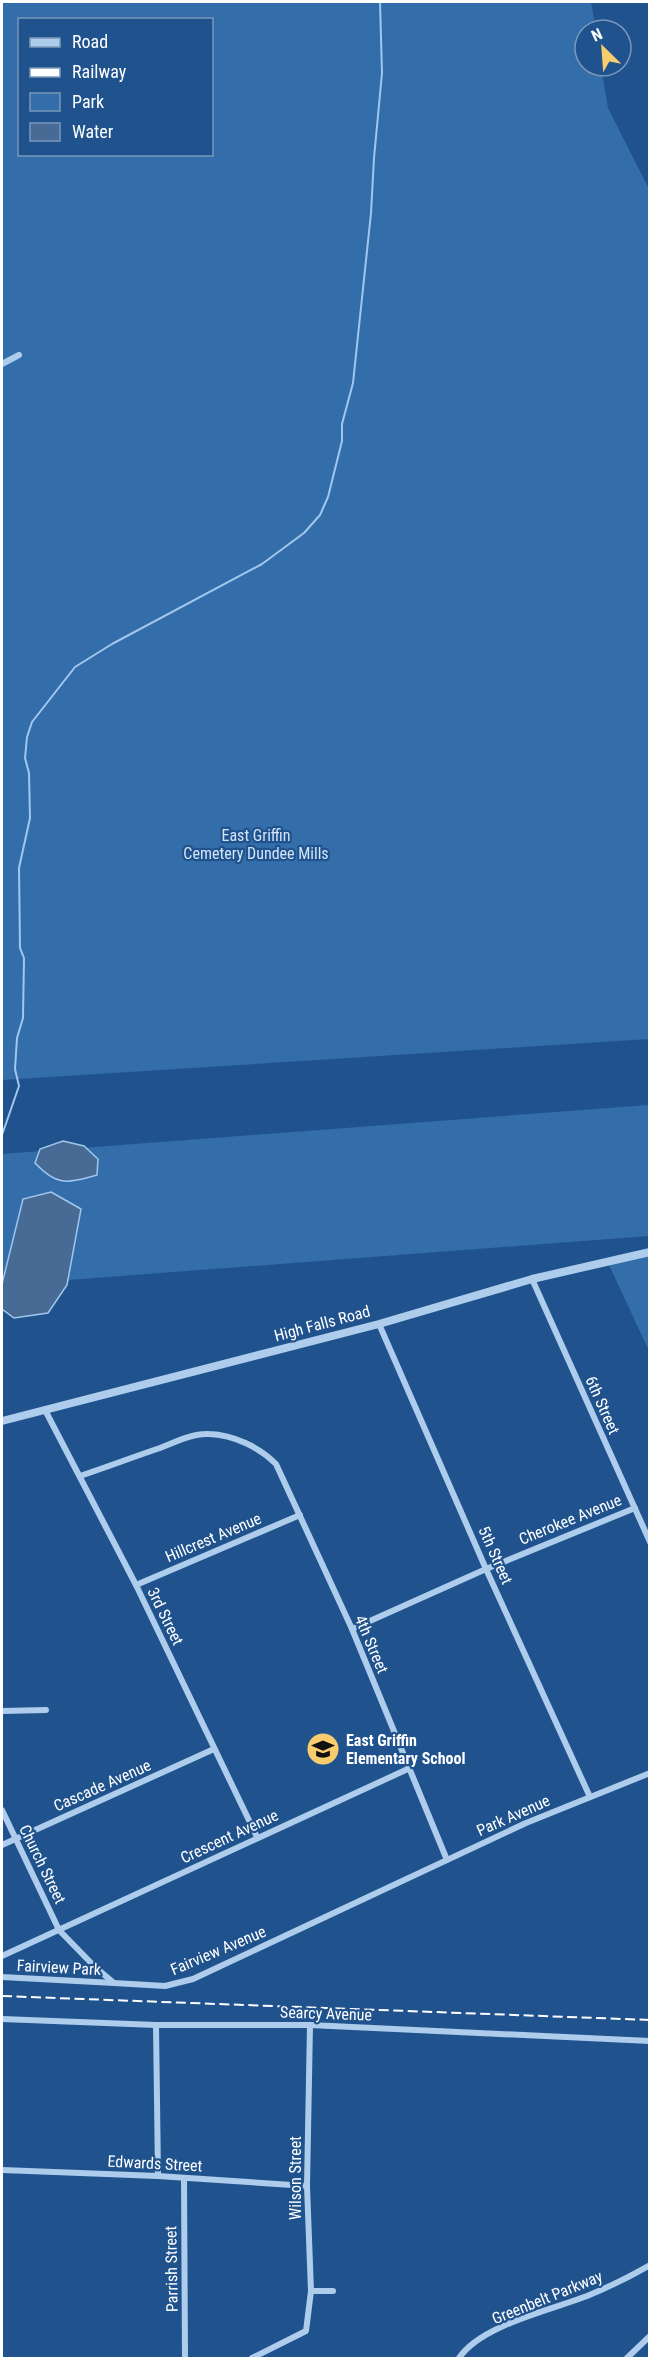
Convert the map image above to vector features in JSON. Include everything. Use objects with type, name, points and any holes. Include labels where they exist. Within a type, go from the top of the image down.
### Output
[{"type":"street","points":[[2,364],[19,355]]},
{"type":"street","name":"High Falls Road","points":[[2,1421],[379,1324],[532,1279],[650,1252]]},
{"type":"street","name":"6th Street","points":[[532,1279],[650,1542]]},
{"type":"street","name":"5th Street","points":[[379,1324],[486,1569],[591,1797]]},
{"type":"street","name":"3rd Street","points":[[45,1410],[136,1585],[257,1837]]},
{"type":"street","name":"4th Street","points":[[80,1476],[188,1438],[207,1434],[228,1437],[257,1449],[276,1464],[352,1629],[447,1860]]},
{"type":"street","name":"Cherokee Avenue","points":[[352,1629],[486,1569],[635,1508]]},
{"type":"street","name":"Hillcrest Avenue","points":[[136,1585],[300,1515]]},
{"type":"street","points":[[2,1711],[46,1710]]},
{"type":"street","name":"Cascade Avenue","points":[[2,1845],[214,1749]]},
{"type":"street","name":"Crescent Avenue","points":[[59,1929],[410,1768]]},
{"type":"street","name":"Park Avenue","points":[[390,1886],[526,1823],[650,1773]]},
{"type":"street","name":"Church Street","points":[[2,1810],[59,1929]]},
{"type":"street","name":"Fairview Avenue","points":[[114,1983],[165,1986],[179,1984],[390,1886]]},
{"type":"street","points":[[2,1956],[59,1929],[95,1967],[114,1983]]},
{"type":"street","name":"Fairview Park","points":[[2,1977],[114,1983]]},
{"type":"street","name":"Searcy Avenue","points":[[2,2019],[156,2025],[310,2025],[650,2041]]},
{"type":"street","points":[[156,2025],[158,2176]]},
{"type":"street","name":"Wilson Street","points":[[252,2358],[306,2331],[311,2291],[307,2186],[310,2025]]},
{"type":"street","name":"Edwards Street","points":[[2,2170],[158,2176],[307,2186]]},
{"type":"street","name":"Parrish Street","points":[[184,2178],[185,2358]]},
{"type":"street","name":"Greenbelt Parkway","points":[[459,2358],[466,2348],[502,2327],[615,2284],[650,2265]]},
{"type":"street","points":[[311,2291],[333,2291]]},
{"type":"street","points":[[627,2358],[650,2336]]},
{"type":"green space","name":"East Griffin Cemetery Dundee Mills","points":[[2,2],[591,2],[594,18],[573,18],[573,78],[603,78],[608,108],[649,189],[649,1039],[2,1080]]},
{"type":"green space","points":[[648,1105],[649,1236],[2,1285],[2,1154]]},
{"type":"green space","points":[[649,1255],[649,1351],[609,1265]]},
{"type":"water","points":[[63,1141],[84,1146],[98,1159],[97,1175],[63,1181],[50,1176],[35,1163],[40,1149]]},
{"type":"water","points":[[51,1192],[81,1209],[67,1285],[48,1313],[14,1318],[2,1309],[2,1284],[23,1199]]},
{"type":"waterway","points":[[2,1135],[19,1086],[15,1069],[17,1038],[23,1018],[24,958],[20,948],[19,868],[30,818],[29,773],[25,758],[27,737],[32,722],[75,667],[112,644],[262,564],[304,533],[320,515],[328,497],[342,441],[342,424],[353,383],[371,213],[382,73],[380,2]]},
{"type":"railway","points":[[2,1996],[650,2020]]},
{"type":"place","name":"East Griffin Elementary School","points":[[323,1749]]}]
